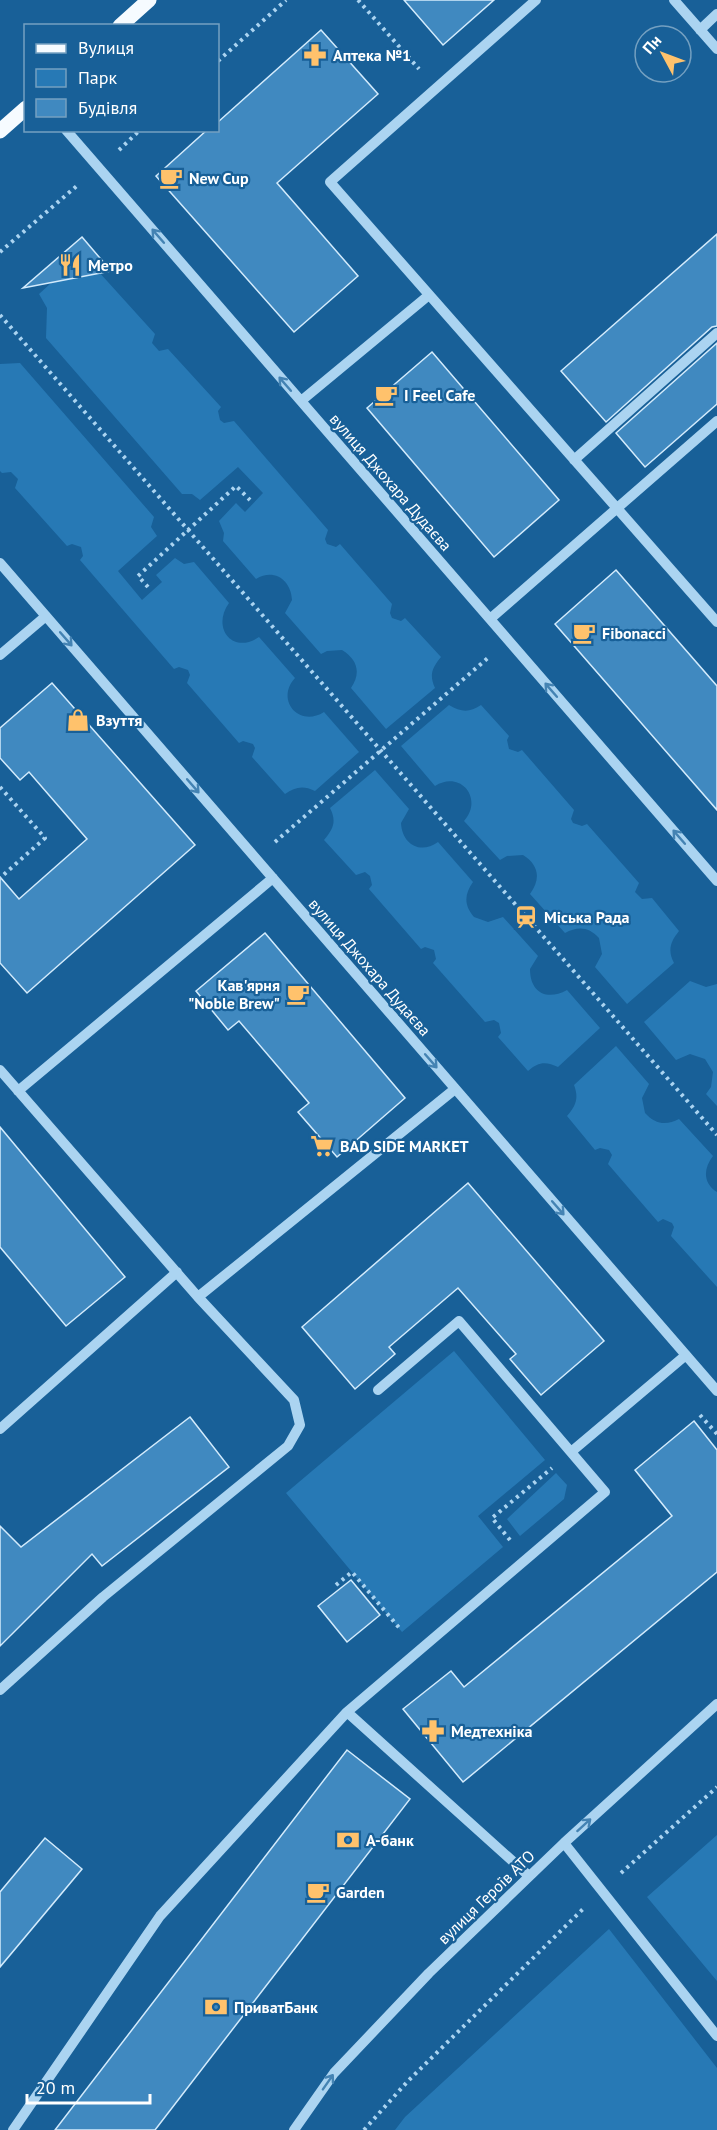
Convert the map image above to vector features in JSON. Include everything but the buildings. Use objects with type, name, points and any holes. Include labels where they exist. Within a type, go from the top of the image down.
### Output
[{"type":"main road","points":[[122,24],[149,0]]},
{"type":"main road","points":[[0,131],[24,110]]},
{"type":"street","points":[[536,0],[330,182],[717,622]]},
{"type":"street","points":[[674,0],[717,49]]},
{"type":"street","points":[[700,30],[717,14]]},
{"type":"street","name":"вулиця Джохара Дудаєва","points":[[68,132],[717,881]]},
{"type":"street","points":[[301,401],[429,295]]},
{"type":"street","points":[[574,460],[717,333]]},
{"type":"street","points":[[490,619],[717,422]]},
{"type":"street","name":"вулиця Джохара Дудаєва","points":[[0,562],[717,1391]]},
{"type":"street","points":[[0,655],[46,616]]},
{"type":"street","points":[[18,1091],[273,878]]},
{"type":"street","points":[[0,1070],[198,1297],[294,1400],[300,1425],[288,1446],[103,1597],[0,1690]]},
{"type":"street","points":[[198,1297],[455,1089]]},
{"type":"street","points":[[0,1429],[177,1272]]},
{"type":"street","points":[[13,2130],[160,1916],[347,1712],[605,1492],[459,1321],[378,1390]]},
{"type":"street","points":[[571,1452],[686,1355]]},
{"type":"street","name":"вулиця Героїв АТО","points":[[294,2130],[334,2073],[429,1973],[564,1843],[717,1704]]},
{"type":"street","points":[[347,1712],[529,1876]]},
{"type":"street","points":[[564,1843],[717,2036]]},
{"type":"path","points":[[219,60],[286,0]]},
{"type":"path","points":[[358,0],[435,88]]},
{"type":"path","points":[[0,252],[138,132]]},
{"type":"path","points":[[0,315],[717,1136]]},
{"type":"path","points":[[148,587],[138,576],[236,486],[250,500]]},
{"type":"path","points":[[256,858],[508,640]]},
{"type":"path","points":[[0,787],[45,838],[0,878]]},
{"type":"path","points":[[526,1559],[492,1518],[571,1452]]},
{"type":"path","points":[[336,1585],[352,1572],[419,1651]]},
{"type":"path","points":[[364,2130],[408,2081],[602,1890],[717,1787]]},
{"type":"green space","points":[[98,271],[155,334],[152,343],[159,351],[168,349],[221,407],[218,411],[220,420],[224,423],[234,421],[328,530],[325,539],[327,544],[336,547],[340,544],[392,604],[390,613],[392,618],[401,621],[405,618],[441,657],[432,672],[435,688],[386,729],[351,688],[357,672],[352,658],[342,650],[327,651],[321,654],[285,613],[292,600],[285,582],[269,575],[256,579],[223,541],[224,533],[219,521],[236,503],[245,512],[263,493],[238,467],[200,500],[192,494],[182,494],[46,338],[47,308],[39,294],[62,273]]},
{"type":"green space","points":[[20,363],[154,517],[151,527],[157,536],[118,571],[142,600],[162,582],[156,575],[175,558],[184,564],[194,562],[229,603],[222,621],[228,636],[233,641],[241,643],[250,642],[259,637],[295,678],[289,686],[288,695],[293,709],[306,717],[324,712],[359,752],[315,791],[299,788],[285,794],[252,757],[255,748],[253,744],[243,741],[239,743],[187,683],[190,675],[188,670],[179,667],[174,669],[80,560],[83,556],[81,547],[72,544],[67,546],[15,488],[18,479],[11,472],[2,473],[0,471],[0,364]]},
{"type":"green space","points":[[449,705],[465,711],[481,705],[509,736],[507,740],[509,749],[518,752],[522,750],[574,810],[571,819],[573,823],[582,826],[587,824],[639,883],[635,892],[642,899],[652,898],[679,931],[671,946],[674,963],[627,1004],[595,967],[602,954],[599,938],[583,929],[574,929],[565,933],[530,894],[537,878],[532,863],[523,855],[507,856],[500,860],[464,821],[470,812],[471,804],[466,789],[453,781],[435,786],[401,746]]},
{"type":"green space","points":[[375,770],[409,809],[401,823],[408,842],[425,847],[438,842],[473,882],[466,900],[474,917],[488,922],[503,917],[538,956],[530,969],[536,989],[547,995],[567,990],[600,1028],[558,1067],[542,1063],[528,1071],[498,1037],[501,1033],[499,1023],[494,1020],[485,1022],[433,963],[436,959],[434,950],[425,947],[421,949],[369,889],[372,885],[370,876],[365,872],[356,875],[324,840],[333,825],[330,808]]},
{"type":"green space","points":[[690,981],[706,987],[717,984],[717,1106],[706,1094],[711,1087],[713,1072],[705,1059],[690,1054],[676,1060],[644,1022]]},
{"type":"green space","points":[[616,1046],[649,1084],[642,1098],[645,1113],[661,1123],[670,1123],[679,1119],[713,1156],[707,1166],[706,1176],[709,1184],[717,1192],[717,1287],[671,1236],[674,1227],[672,1223],[663,1219],[658,1222],[608,1164],[612,1155],[609,1150],[600,1148],[595,1150],[567,1116],[576,1102],[574,1085]]},
{"type":"green space","points":[[454,1351],[545,1460],[478,1516],[503,1547],[402,1632],[286,1493]]},
{"type":"green space","points":[[556,1473],[567,1485],[564,1499],[520,1536],[507,1519]]},
{"type":"green space","points":[[717,1835],[717,1981],[647,1897]]},
{"type":"green space","points":[[609,1929],[717,2068],[717,2130],[395,2130],[405,2117]]},
{"type":"place","name":"Аптека №1","points":[[315,55]]},
{"type":"place","name":"New Cup","points":[[171,178]]},
{"type":"place","name":"Метро","points":[[70,265]]},
{"type":"place","name":"I Feel Cafe","points":[[386,395]]},
{"type":"place","name":"Fibonacci","points":[[584,633]]},
{"type":"place","name":"Взуття","points":[[78,720]]},
{"type":"place","name":"Міська Рада","points":[[526,917]]},
{"type":"place","name":"Кав'ярня \"Noble Brew\"","points":[[298,994]]},
{"type":"place","name":"BAD SIDE MARKET","points":[[322,1146]]},
{"type":"place","name":"Медтехніка","points":[[433,1731]]},
{"type":"place","name":"А-банк","points":[[348,1840]]},
{"type":"place","name":"Garden","points":[[318,1892]]},
{"type":"place","name":"ПриватБанк","points":[[216,2007]]}]
